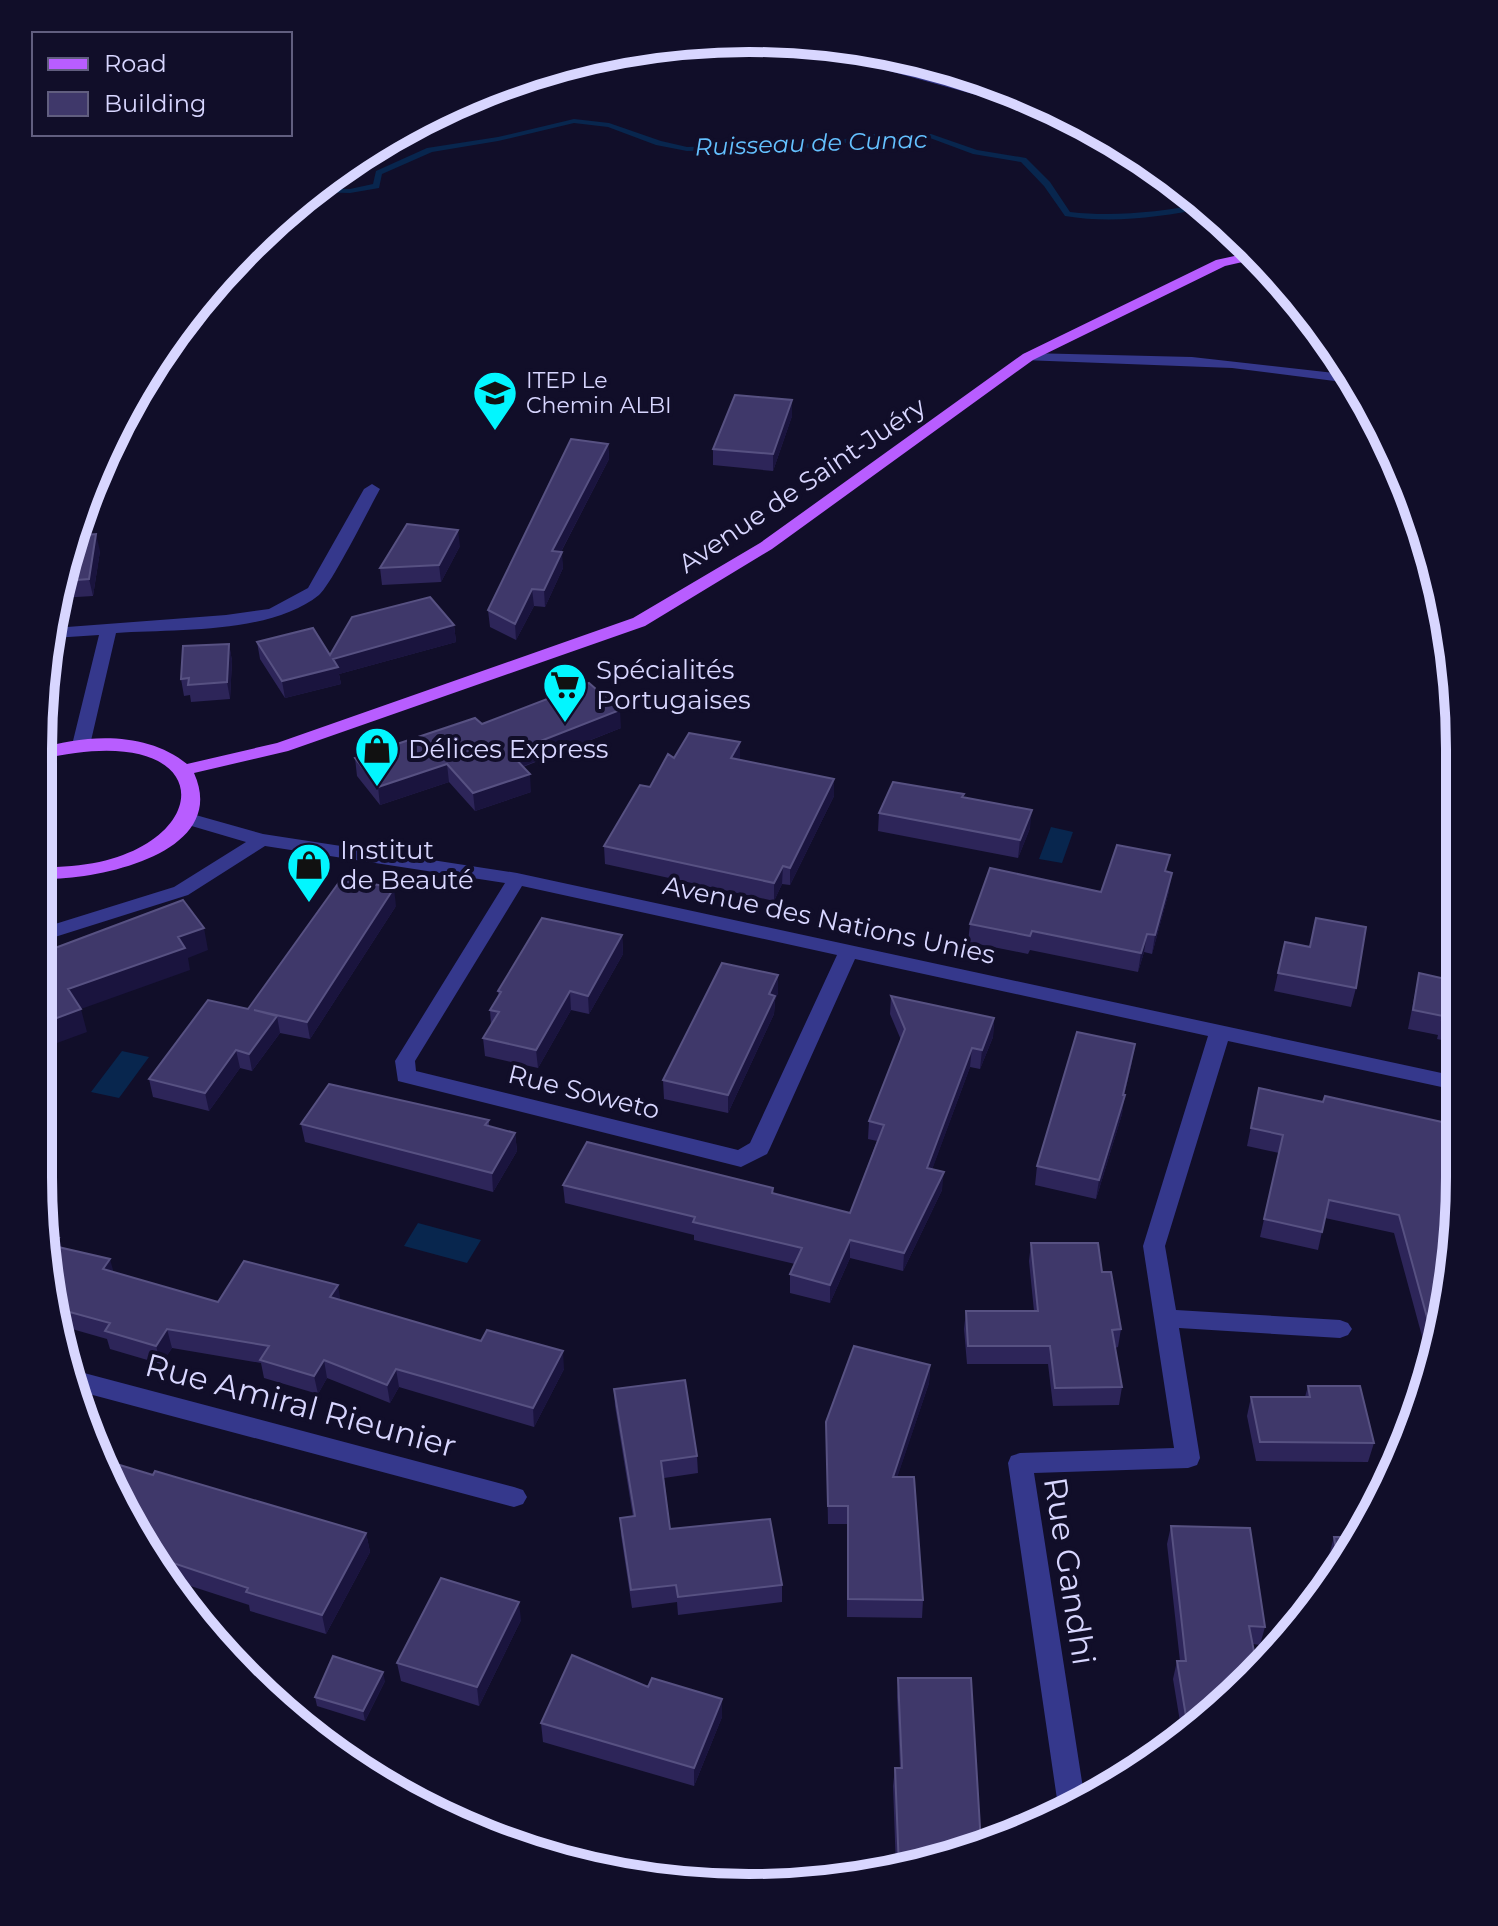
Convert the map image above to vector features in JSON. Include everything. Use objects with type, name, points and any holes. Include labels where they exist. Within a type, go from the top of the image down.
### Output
[{"type":"main road","name":"Avenue de Saint-Juéry","points":[[182,770],[282,747],[639,622],[766,546],[1028,357],[1221,263],[1244,258]]},
{"type":"main road","name":"Avenue de Saint-Juéry","points":[[1159,294],[1253,268]]},
{"type":"main road","points":[[52,752],[81,745],[141,747],[165,756],[182,770],[191,785],[192,801],[185,818],[168,838],[141,855],[108,868],[71,874],[52,873]]},
{"type":"street","points":[[858,61],[1008,102]]},
{"type":"street","points":[[1028,357],[1192,359],[1288,368],[1338,377]]},
{"type":"street","points":[[62,632],[226,620],[273,613],[314,591],[372,489]]},
{"type":"street","points":[[81,745],[109,629]]},
{"type":"street","name":"Avenue des Nations Unies","points":[[185,818],[262,840],[517,879],[1446,1081]]},
{"type":"street","points":[[52,932],[181,891],[262,840]]},
{"type":"street","name":"Rue Soweto","points":[[517,879],[405,1061],[405,1076],[741,1159],[759,1148],[849,951]]},
{"type":"street","name":"Rue Gandhi","points":[[1070,1795],[1020,1463],[1188,1458],[1154,1246],[1220,1032]]},
{"type":"street","points":[[1166,1318],[1340,1329]]},
{"type":"street","name":"Rue Amiral Rieunier","points":[[84,1383],[514,1497]]},
{"type":"water","points":[[1051,827],[1073,832],[1062,863],[1039,859]]},
{"type":"water","points":[[122,1051],[149,1057],[119,1098],[91,1092]]},
{"type":"water","points":[[418,1223],[481,1240],[467,1263],[404,1246]]},
{"type":"building","points":[[735,395],[792,400],[773,454],[713,449]]},
{"type":"building","points":[[571,439],[608,444],[552,551],[562,552],[544,590],[532,589],[515,624],[488,610]]},
{"type":"building","points":[[407,524],[458,530],[439,565],[380,568]]},
{"type":"building","points":[[96,534],[89,579],[73,580],[76,569],[86,535]]},
{"type":"building","points":[[430,597],[454,625],[333,659],[338,667],[282,681],[257,642],[313,628],[330,655],[352,617]]},
{"type":"building","points":[[229,644],[227,682],[188,685],[189,678],[181,679],[183,646]]},
{"type":"building","points":[[589,683],[620,710],[510,753],[530,774],[473,793],[447,764],[378,787],[355,758],[475,718],[482,724]]},
{"type":"building","points":[[689,733],[740,742],[731,758],[834,779],[790,868],[783,866],[774,883],[604,846],[640,785],[650,787],[668,754],[674,758]]},
{"type":"building","points":[[893,782],[1032,810],[1020,840],[879,813]]},
{"type":"building","points":[[1117,845],[1170,855],[1165,871],[1172,873],[1155,935],[1147,934],[1141,953],[1032,931],[1030,936],[970,924],[990,868],[1101,892]]},
{"type":"building","points":[[342,878],[394,888],[307,1022],[254,1010],[277,1016],[249,1054],[236,1050],[205,1093],[149,1079],[208,1000],[248,1009]]},
{"type":"building","points":[[183,900],[204,928],[178,937],[185,948],[68,989],[81,1009],[52,1020],[52,949]]},
{"type":"building","points":[[542,918],[622,935],[588,996],[570,991],[536,1050],[483,1038],[499,1012],[490,1010],[501,992],[498,991]]},
{"type":"building","points":[[1316,918],[1366,927],[1356,988],[1278,973],[1285,942],[1310,947]]},
{"type":"building","points":[[722,963],[778,975],[769,994],[775,996],[728,1095],[663,1080]]},
{"type":"building","points":[[1419,973],[1446,979],[1446,1021],[1442,1020],[1443,1016],[1413,1010]]},
{"type":"building","points":[[891,996],[994,1018],[982,1050],[972,1048],[927,1168],[944,1172],[904,1253],[850,1240],[830,1285],[790,1274],[802,1248],[693,1222],[695,1217],[563,1185],[587,1142],[773,1188],[772,1193],[850,1213],[884,1125],[869,1121],[905,1029]]},
{"type":"building","points":[[1077,1032],[1135,1044],[1125,1095],[1099,1180],[1037,1166]]},
{"type":"building","points":[[329,1084],[489,1120],[485,1125],[515,1133],[492,1173],[301,1124]]},
{"type":"building","points":[[1259,1088],[1323,1102],[1325,1096],[1442,1122],[1443,1113],[1446,1114],[1445,1223],[1430,1327],[1399,1215],[1329,1200],[1322,1232],[1264,1219],[1283,1135],[1251,1128]]},
{"type":"building","points":[[1031,1243],[1098,1243],[1102,1272],[1111,1272],[1121,1329],[1112,1330],[1122,1387],[1055,1388],[1050,1346],[968,1346],[966,1311],[1038,1311]]},
{"type":"building","points":[[56,1246],[110,1259],[103,1269],[218,1302],[244,1261],[338,1285],[330,1297],[481,1341],[487,1330],[563,1351],[533,1408],[396,1369],[387,1385],[324,1360],[314,1376],[260,1360],[269,1346],[167,1329],[156,1346],[105,1331],[110,1323],[65,1311]]},
{"type":"building","points":[[854,1346],[930,1365],[893,1477],[914,1477],[923,1600],[848,1599],[848,1506],[828,1506],[826,1422]]},
{"type":"building","points":[[685,1380],[697,1456],[661,1461],[670,1529],[770,1519],[782,1585],[678,1597],[676,1585],[631,1590],[620,1518],[635,1516],[614,1389]]},
{"type":"building","points":[[1308,1386],[1360,1386],[1374,1443],[1260,1442],[1251,1397],[1310,1397]]},
{"type":"building","points":[[114,1463],[153,1475],[155,1471],[366,1533],[322,1615],[246,1592],[248,1588],[167,1561],[145,1526]]},
{"type":"building","points":[[1171,1526],[1250,1528],[1265,1627],[1249,1626],[1255,1656],[1186,1719],[1177,1661],[1186,1661]]},
{"type":"building","points":[[1334,1537],[1346,1537],[1337,1552]]},
{"type":"building","points":[[441,1578],[519,1602],[477,1687],[397,1663]]},
{"type":"building","points":[[572,1655],[648,1687],[652,1678],[722,1699],[694,1768],[541,1723]]},
{"type":"building","points":[[333,1656],[383,1672],[363,1711],[315,1697]]},
{"type":"building","points":[[898,1678],[971,1678],[980,1834],[899,1858],[895,1768],[902,1768]]},
{"type":"waterway","name":"Ruisseau de Cunac","points":[[333,191],[376,186],[379,173],[430,150],[498,139],[574,121],[609,125],[659,143],[687,149],[830,145],[864,136],[931,136],[976,152],[1023,160],[1047,184],[1068,214],[1136,216],[1189,209]]},
{"type":"place","name":"ITEP Le Chemin ALBI","points":[[495,432]]},
{"type":"place","name":"Spécialités Portugaises","points":[[565,724]]},
{"type":"place","name":"Délices Express","points":[[377,788]]},
{"type":"place","name":"Institut de Beauté","points":[[309,904]]}]
